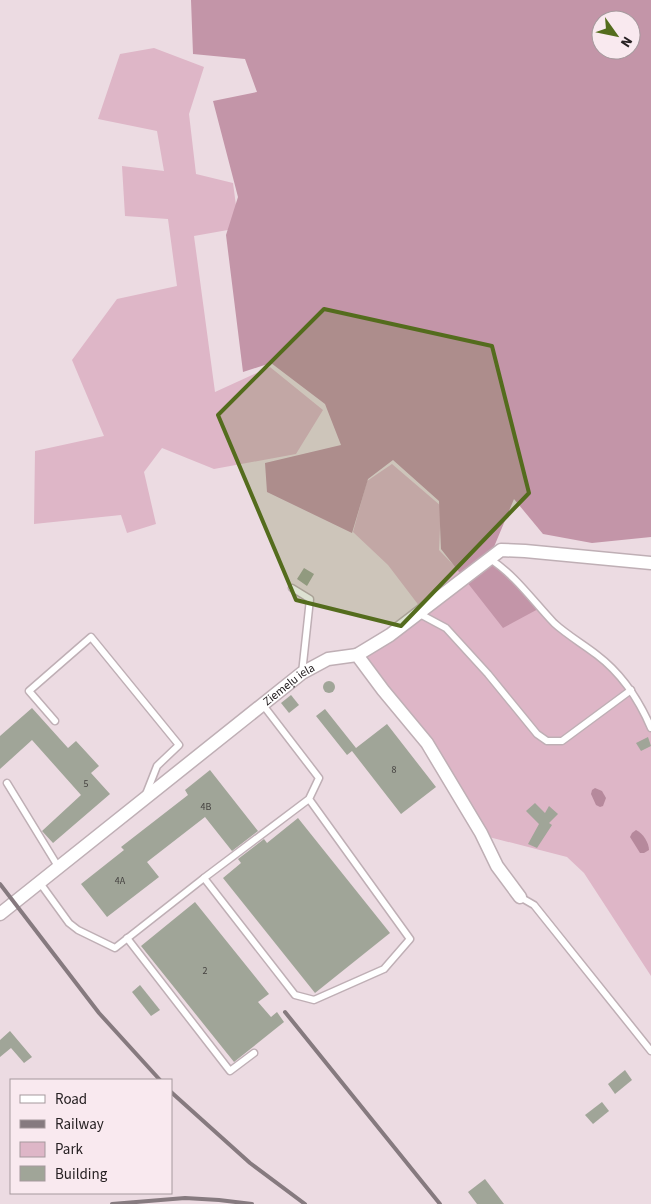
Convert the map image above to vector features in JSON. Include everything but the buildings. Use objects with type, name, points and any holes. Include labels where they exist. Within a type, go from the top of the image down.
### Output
[{"type":"street","points":[[520,897],[497,866],[481,834],[427,743],[357,655],[390,635],[501,550],[651,563]]},
{"type":"street","name":"Ziemeļu iela","points":[[0,914],[302,673],[328,659],[357,655]]},
{"type":"lane","points":[[490,559],[504,568],[556,624],[599,656],[631,690],[643,709],[651,728]]},
{"type":"lane","points":[[292,588],[310,599],[302,673]]},
{"type":"lane","points":[[418,613],[446,628],[488,674],[537,734],[547,741],[562,741],[631,690]]},
{"type":"lane","points":[[55,721],[29,691],[91,637],[179,745],[157,766],[144,800]]},
{"type":"lane","points":[[40,883],[69,923],[78,930],[115,948],[309,799],[319,778],[263,705]]},
{"type":"lane","points":[[7,783],[58,868]]},
{"type":"lane","points":[[204,878],[295,995],[314,1000],[384,969],[410,939],[309,799]]},
{"type":"lane","points":[[520,897],[534,905],[651,1051]]},
{"type":"lane","points":[[127,938],[230,1070],[254,1053]]},
{"type":"highlighted area","points":[[324,309],[492,346],[529,493],[401,626],[296,600],[218,415]]},
{"type":"green space","points":[[154,48],[204,67],[189,114],[196,174],[233,183],[239,228],[194,236],[215,392],[270,367],[323,410],[296,454],[214,469],[162,448],[144,472],[156,524],[127,533],[121,515],[34,524],[35,451],[104,436],[72,360],[117,299],[177,286],[168,219],[125,216],[122,166],[164,171],[157,131],[98,119],[120,54]]},
{"type":"green space","points":[[392,464],[441,506],[439,550],[463,575],[420,607],[388,565],[353,532],[367,481]]},
{"type":"green space","points":[[494,561],[636,694],[651,728],[651,976],[584,873],[567,857],[489,837],[365,657]]},
{"type":"shaded area","points":[[191,0],[651,0],[651,537],[592,543],[543,534],[514,499],[491,554],[540,608],[503,628],[441,549],[439,501],[393,460],[368,479],[352,533],[267,492],[265,463],[341,445],[325,404],[271,363],[243,372],[226,235],[238,197],[213,101],[257,92],[245,59],[193,54]]},
{"type":"shaded area","points":[[595,788],[602,791],[606,798],[603,806],[596,805],[591,794]]},
{"type":"shaded area","points":[[636,830],[645,838],[648,844],[649,850],[644,853],[640,853],[630,837]]},
{"type":"railway","points":[[0,884],[99,1013],[159,1079]]},
{"type":"railway","points":[[285,1012],[440,1204]]},
{"type":"railway","points":[[172,1093],[250,1163],[305,1204]]},
{"type":"railway","points":[[112,1204],[185,1198],[252,1204]]}]
